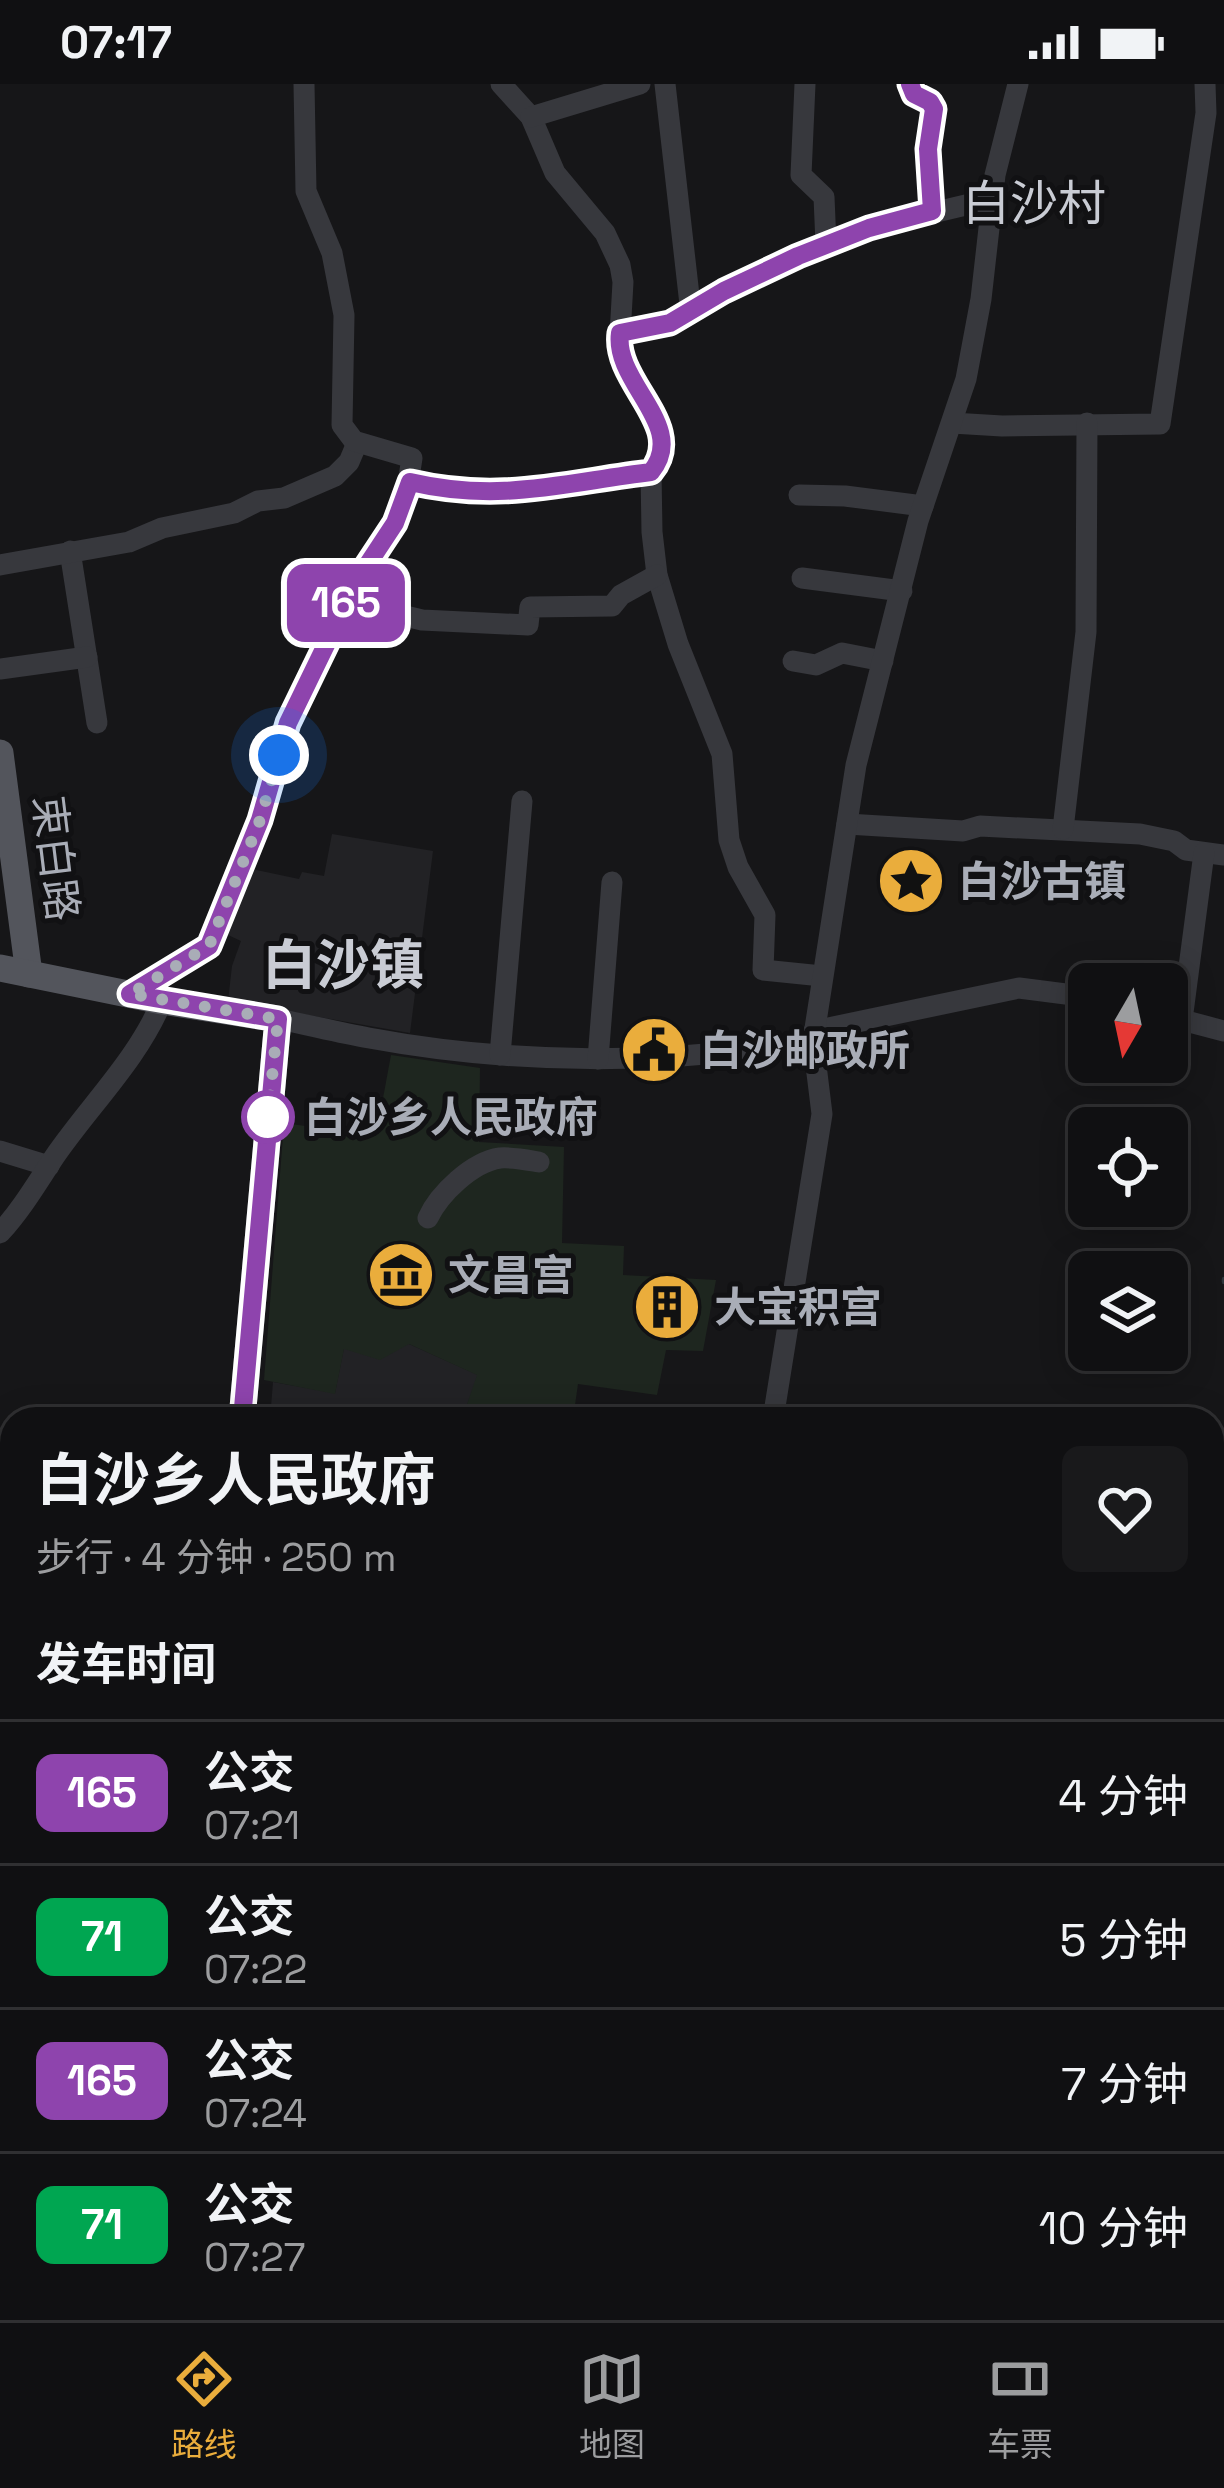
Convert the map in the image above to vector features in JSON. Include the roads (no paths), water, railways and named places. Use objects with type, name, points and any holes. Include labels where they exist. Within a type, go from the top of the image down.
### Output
[{"type":"main road","name":"束白路","points":[[0,753],[29,974]]},
{"type":"main road","points":[[0,968],[278,1019],[243,1407]]},
{"type":"street","points":[[130,994],[209,946],[260,820],[288,723],[347,602],[395,523],[410,482],[412,458],[357,443],[342,424],[346,336],[332,253],[306,191],[304,84]]},
{"type":"street","points":[[410,482],[451,491],[510,494],[651,472],[662,459],[662,436],[622,361],[623,282],[613,249],[555,173],[531,117],[501,84]]},
{"type":"street","points":[[531,117],[640,84]]},
{"type":"street","points":[[665,84],[691,313]]},
{"type":"street","points":[[805,84],[801,176],[824,196],[826,244]]},
{"type":"street","points":[[910,84],[914,94],[934,109],[928,149],[932,211]]},
{"type":"street","points":[[775,1407],[822,1114],[813,1036],[862,737],[923,506],[966,379],[992,199],[1018,84]]},
{"type":"street","points":[[952,423],[1160,424],[1206,113],[1205,84]]},
{"type":"street","points":[[620,333],[670,323],[742,282],[826,244],[932,211],[992,199]]},
{"type":"street","points":[[1063,829],[1086,632],[1087,423]]},
{"type":"street","points":[[0,565],[129,542],[162,528],[234,513],[253,502],[284,498],[335,476],[349,462],[357,443]]},
{"type":"street","points":[[651,472],[658,575],[677,644],[722,754],[729,840],[765,915],[763,970],[822,976]]},
{"type":"street","points":[[799,495],[923,506]]},
{"type":"street","points":[[70,551],[97,722]]},
{"type":"street","points":[[347,602],[422,620],[528,626],[530,607],[612,606],[621,595],[658,575]]},
{"type":"street","points":[[802,578],[902,591]]},
{"type":"street","points":[[794,661],[816,665],[842,652],[883,661]]},
{"type":"street","points":[[0,669],[87,657]]},
{"type":"street","points":[[500,1055],[522,801]]},
{"type":"street","points":[[847,824],[963,831],[980,826],[1063,829],[1159,837],[1186,850],[1214,854],[1187,963]]},
{"type":"street","points":[[598,1059],[611,882]]},
{"type":"street","points":[[278,1019],[500,1055],[598,1059],[729,1051],[1019,988],[1068,994]]},
{"type":"street","points":[[0,1232],[23,1208],[150,1030],[162,1001]]},
{"type":"street","points":[[1188,1022],[1224,1031]]},
{"type":"street","points":[[0,1151],[49,1166]]},
{"type":"street","points":[[428,1218],[463,1177],[488,1162],[501,1158],[539,1162]]},
{"type":"place","name":"白沙古镇","points":[[911,881]]},
{"type":"place","name":"白沙邮政所","points":[[654,1050]]},
{"type":"place","name":"白沙乡人民政府","points":[[268,1117]]},
{"type":"place","name":"文昌宫","points":[[401,1275]]},
{"type":"place","name":"大宝积宫","points":[[667,1307]]},
{"type":"district","name":"白沙村","points":[[1034,203]]},
{"type":"district","name":"白沙镇","points":[[343,965]]}]
